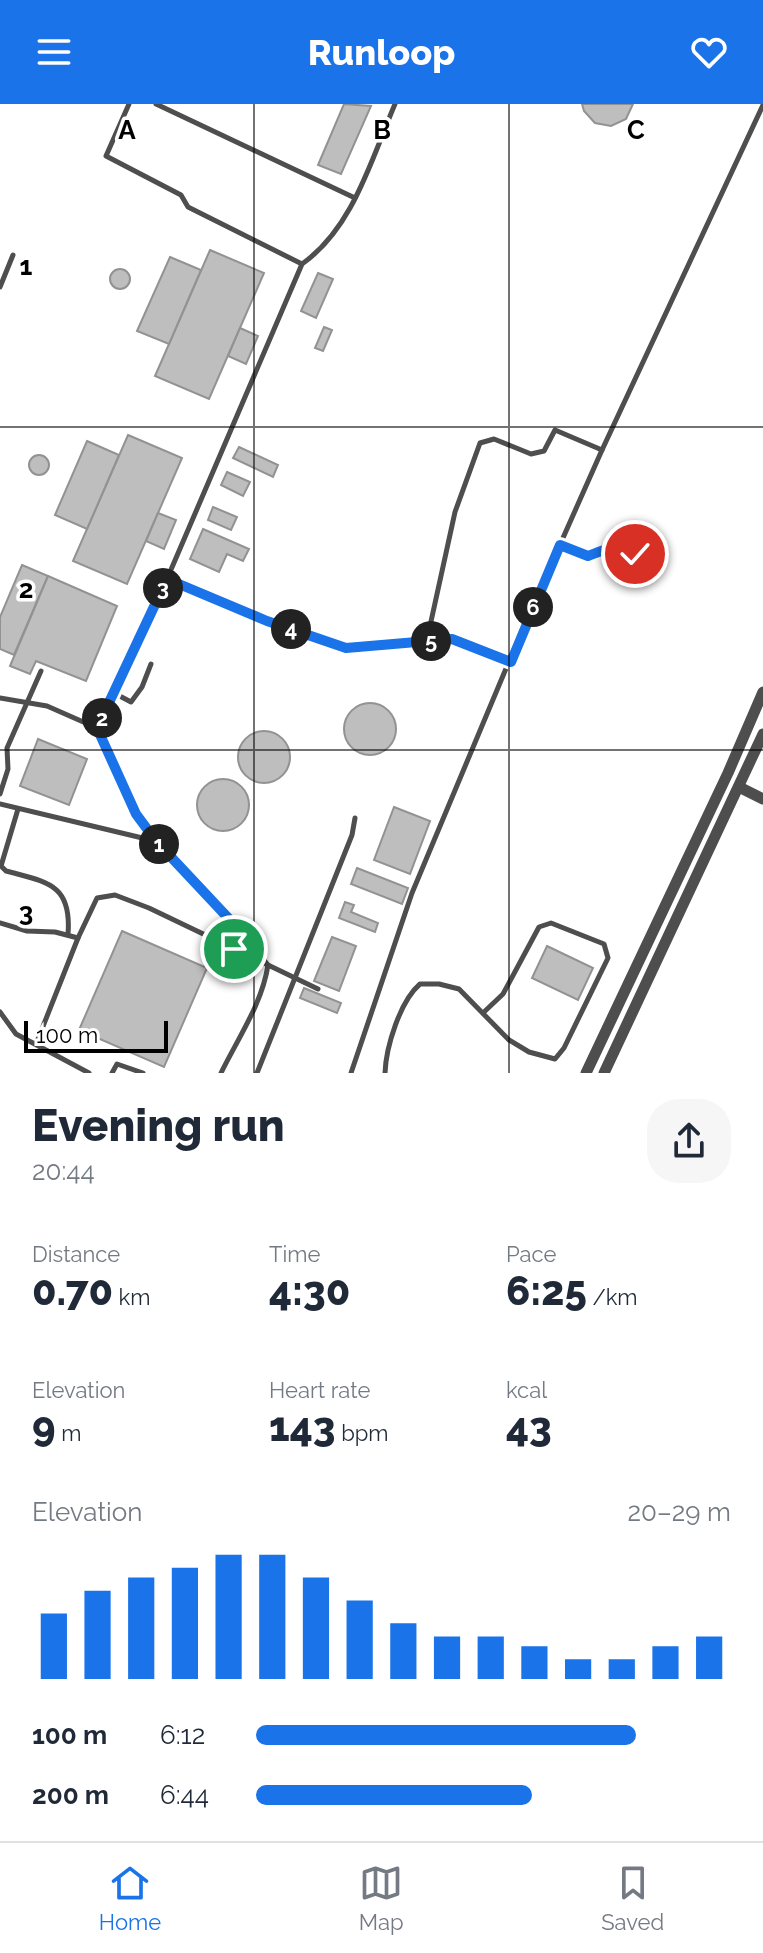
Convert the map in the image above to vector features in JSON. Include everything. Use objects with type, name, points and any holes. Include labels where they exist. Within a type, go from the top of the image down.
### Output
[{"type":"street","points":[[586,1073],[763,692]]},
{"type":"street","points":[[604,1073],[763,734]]},
{"type":"street","points":[[739,787],[763,799]]},
{"type":"lane","points":[[129,104],[106,156],[181,195],[188,207],[302,264]]},
{"type":"lane","points":[[156,104],[355,198]]},
{"type":"lane","points":[[97,728],[167,579],[302,264],[321,251],[355,198],[395,104]]},
{"type":"lane","points":[[351,1073],[412,893],[560,545],[763,105]]},
{"type":"lane","points":[[0,287],[13,255]]},
{"type":"lane","points":[[432,641],[430,626],[455,512],[480,443],[494,439],[531,454],[544,451],[555,430],[602,450]]},
{"type":"lane","points":[[560,545],[588,556],[609,548],[624,547],[635,554]]},
{"type":"lane","points":[[167,579],[267,621],[346,648],[452,639],[511,662]]},
{"type":"lane","points":[[114,693],[131,702],[142,687],[151,664]]},
{"type":"lane","points":[[0,794],[8,769],[7,748],[41,671]]},
{"type":"lane","points":[[0,698],[47,706],[97,728],[136,814],[156,841],[246,937],[268,965],[266,979],[248,1021],[221,1073]]},
{"type":"lane","points":[[0,804],[156,841]]},
{"type":"lane","points":[[18,809],[1,866],[6,871],[55,887],[63,896],[68,934]]},
{"type":"lane","points":[[257,1073],[352,835],[355,818]]},
{"type":"lane","points":[[36,1044],[97,898],[115,895],[318,989]]},
{"type":"lane","points":[[0,923],[27,931],[68,934],[78,938]]},
{"type":"lane","points":[[385,1073],[385,1055],[391,1038],[409,993],[420,984],[439,984],[459,989],[509,1040],[529,1052],[555,1059],[564,1048],[608,958],[604,944],[551,923],[539,927],[503,994],[484,1012]]},
{"type":"lane","points":[[234,949],[246,937]]},
{"type":"lane","points":[[0,1012],[16,1034],[89,1073]]},
{"type":"lane","points":[[112,1073],[117,1064],[143,1073]]},
{"type":"building","points":[[344,104],[371,106],[341,174],[318,165]]},
{"type":"building","points":[[582,104],[633,104],[626,119],[611,126],[595,123]]},
{"type":"building","points":[[210,250],[264,273],[209,399],[155,376]]},
{"type":"building","points":[[170,257],[201,270],[169,344],[137,331]]},
{"type":"building","points":[[120,269],[127,272],[130,279],[127,286],[120,289],[113,286],[110,279],[113,272]]},
{"type":"building","points":[[318,273],[333,279],[316,318],[301,311]]},
{"type":"building","points":[[324,327],[332,330],[323,351],[315,348]]},
{"type":"building","points":[[240,328],[258,336],[246,364],[228,356]]},
{"type":"building","points":[[128,435],[182,458],[127,584],[73,561]]},
{"type":"building","points":[[87,441],[119,455],[87,529],[55,515]]},
{"type":"building","points":[[239,447],[278,465],[273,477],[233,458]]},
{"type":"building","points":[[39,455],[46,458],[49,465],[46,472],[39,475],[32,472],[29,465],[32,458]]},
{"type":"building","points":[[227,472],[250,482],[243,496],[221,485]]},
{"type":"building","points":[[213,507],[237,517],[231,530],[208,520]]},
{"type":"building","points":[[158,513],[176,520],[164,549],[146,541]]},
{"type":"building","points":[[203,529],[249,549],[243,561],[227,554],[219,572],[190,559]]},
{"type":"building","points":[[22,565],[48,576],[14,655],[0,649],[0,617]]},
{"type":"building","points":[[48,576],[117,606],[86,681],[36,661],[30,674],[10,666]]},
{"type":"building","points":[[370,703],[388,711],[396,729],[388,747],[370,755],[352,747],[344,729],[352,711]]},
{"type":"building","points":[[264,731],[282,739],[290,757],[282,775],[264,783],[246,775],[238,757],[246,739]]},
{"type":"building","points":[[38,739],[87,759],[69,805],[20,786]]},
{"type":"building","points":[[223,779],[241,787],[249,805],[241,823],[223,831],[205,823],[197,805],[205,787]]},
{"type":"building","points":[[394,807],[430,821],[410,874],[374,860]]},
{"type":"building","points":[[357,868],[408,888],[402,904],[351,884]]},
{"type":"building","points":[[345,902],[354,905],[351,912],[378,923],[375,932],[339,918]]},
{"type":"building","points":[[122,931],[207,968],[164,1067],[79,1030]]},
{"type":"building","points":[[332,937],[356,946],[339,991],[314,981]]},
{"type":"building","points":[[547,946],[593,968],[578,1000],[532,978]]},
{"type":"building","points":[[304,988],[341,1003],[337,1013],[300,998]]},
{"type":"route","points":[[234,949],[246,937],[156,841],[136,814],[97,728],[167,579],[267,621],[346,648],[452,639],[511,662],[560,545],[588,556],[609,548],[624,547],[635,554]]}]
